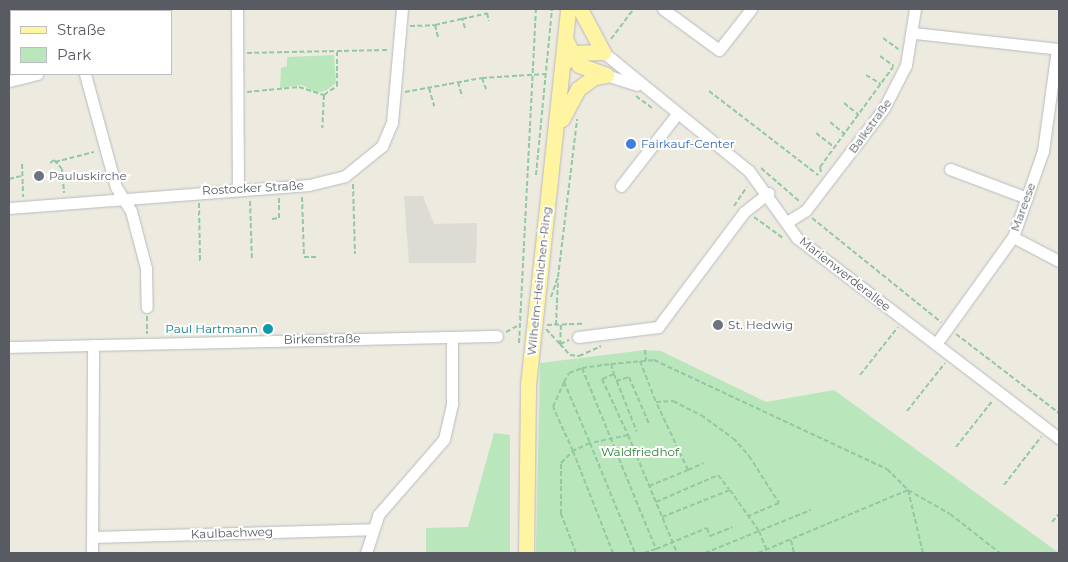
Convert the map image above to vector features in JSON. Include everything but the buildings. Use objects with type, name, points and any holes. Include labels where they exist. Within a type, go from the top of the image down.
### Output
[{"type":"main road","name":"Wilhelm-Heinichen-Ring","points":[[526,553],[528,385],[567,59],[565,40],[568,9]]},
{"type":"main road","points":[[567,59],[589,50],[608,47],[580,9]]},
{"type":"main road","points":[[567,59],[606,75]]},
{"type":"main road","points":[[557,130],[578,89],[594,77],[606,75]]},
{"type":"street","points":[[237,9],[238,187]]},
{"type":"street","name":"Rostocker Straße","points":[[9,208],[238,187],[302,186],[353,172],[382,146],[397,94],[402,9]]},
{"type":"street","points":[[663,9],[719,50],[752,9]]},
{"type":"street","name":"Balkstraße","points":[[787,222],[806,204],[884,108],[907,60],[914,33],[915,9]]},
{"type":"street","points":[[914,33],[1058,49]]},
{"type":"street","name":"Marienwerderallee","points":[[608,47],[649,91],[749,172],[768,194],[797,238],[1059,438]]},
{"type":"street","name":"Mareese","points":[[936,344],[949,329],[1012,237],[1043,151],[1058,49]]},
{"type":"street","points":[[9,81],[33,75]]},
{"type":"street","points":[[85,75],[106,149],[123,197],[131,211],[146,268],[147,306]]},
{"type":"street","name":"Marienwerderallee","points":[[606,75],[649,91]]},
{"type":"street","points":[[621,186],[677,114]]},
{"type":"street","points":[[950,169],[1027,198]]},
{"type":"street","points":[[578,337],[658,327],[754,202],[768,194]]},
{"type":"street","points":[[1012,237],[1059,261]]},
{"type":"street","name":"Birkenstraße","points":[[9,347],[147,342],[497,336]]},
{"type":"street","points":[[366,553],[372,529],[378,515],[444,439],[452,403],[452,337]]},
{"type":"street","points":[[92,553],[93,345]]},
{"type":"street","name":"Kaulbachweg","points":[[92,537],[372,529]]},
{"type":"path","points":[[497,336],[520,325],[536,9]]},
{"type":"path","points":[[536,181],[552,9]]},
{"type":"path","points":[[608,47],[634,9]]},
{"type":"path","points":[[401,26],[435,24],[487,13],[489,22]]},
{"type":"path","points":[[462,19],[465,28]]},
{"type":"path","points":[[435,24],[438,37]]},
{"type":"path","points":[[604,35],[608,47]]},
{"type":"path","points":[[709,90],[822,178],[820,167],[834,147],[894,66],[907,60],[883,38]]},
{"type":"path","points":[[237,53],[400,50]]},
{"type":"path","points":[[324,95],[337,86],[337,51]]},
{"type":"path","points":[[880,56],[894,66]]},
{"type":"path","points":[[397,94],[482,78],[546,74]]},
{"type":"path","points":[[866,75],[881,84]]},
{"type":"path","points":[[482,78],[486,89]]},
{"type":"path","points":[[458,82],[462,96]]},
{"type":"path","points":[[237,93],[299,87],[324,95]]},
{"type":"path","points":[[429,88],[434,106]]},
{"type":"path","points":[[632,92],[655,110]]},
{"type":"path","points":[[322,128],[324,95]]},
{"type":"path","points":[[844,104],[859,115]]},
{"type":"path","points":[[556,325],[558,277],[578,111]]},
{"type":"path","points":[[830,122],[845,134]]},
{"type":"path","points":[[816,133],[834,147]]},
{"type":"path","points":[[50,163],[106,149]]},
{"type":"path","points":[[55,162],[62,169],[64,203]]},
{"type":"path","points":[[755,163],[806,204],[817,226],[1059,412]]},
{"type":"path","points":[[22,164],[21,176],[24,206]]},
{"type":"path","points":[[353,172],[355,254]]},
{"type":"path","points":[[9,179],[21,176]]},
{"type":"path","points":[[728,214],[748,184],[759,220]]},
{"type":"path","points":[[272,219],[279,218],[279,186]]},
{"type":"path","points":[[302,186],[304,258],[316,257]]},
{"type":"path","points":[[250,187],[252,261]]},
{"type":"path","points":[[199,191],[200,263]]},
{"type":"path","points":[[796,197],[806,204]]},
{"type":"path","points":[[523,276],[531,229]]},
{"type":"path","points":[[548,305],[558,277]]},
{"type":"path","points":[[147,306],[147,342]]},
{"type":"path","points":[[543,325],[544,320]]},
{"type":"path","points":[[543,325],[585,324]]},
{"type":"path","points":[[543,325],[560,344]]},
{"type":"path","points":[[860,375],[898,327]]},
{"type":"path","points":[[645,350],[646,361]]},
{"type":"path","points":[[613,553],[573,451],[553,407],[569,373],[582,368],[654,360],[887,469],[908,490],[950,514],[1000,553]]},
{"type":"path","points":[[640,361],[656,402],[688,470]]},
{"type":"path","points":[[907,411],[945,363]]},
{"type":"path","points":[[611,364],[637,432]]},
{"type":"path","points":[[582,368],[656,549]]},
{"type":"path","points":[[614,374],[602,379],[628,435],[677,553]]},
{"type":"path","points":[[616,381],[629,377],[649,424]]},
{"type":"path","points":[[564,382],[635,553]]},
{"type":"path","points":[[956,447],[993,400]]},
{"type":"path","points":[[656,402],[673,401],[701,415],[733,438],[749,456],[779,503],[749,516]]},
{"type":"path","points":[[576,553],[561,514],[561,463],[573,451],[590,443],[628,435]]},
{"type":"path","points":[[1004,485],[1041,437]]},
{"type":"path","points":[[649,486],[704,463]]},
{"type":"path","points":[[656,502],[718,475],[759,531],[768,553]]},
{"type":"path","points":[[662,517],[730,490]]},
{"type":"path","points":[[758,553],[908,490]]},
{"type":"path","points":[[908,490],[923,553]]},
{"type":"path","points":[[705,553],[811,510]]},
{"type":"path","points":[[1052,522],[1059,514]]},
{"type":"path","points":[[644,553],[707,528],[710,536],[732,526]]},
{"type":"path","points":[[791,540],[794,553]]},
{"type":"shaded area","points":[[404,196],[423,196],[434,224],[477,223],[476,263],[409,263]]},
{"type":"green space","points":[[334,55],[336,83],[327,90],[317,93],[302,85],[280,88],[281,68],[287,66],[287,57]]},
{"type":"green space","name":"Waldfriedhof","points":[[645,350],[661,351],[766,402],[834,390],[1059,553],[536,553],[540,363]]},
{"type":"green space","points":[[494,433],[510,435],[510,553],[426,553],[426,528],[468,527]]},
{"type":"place","name":"Fairkauf-Center","points":[[631,144]]},
{"type":"place","name":"Pauluskirche","points":[[39,176]]},
{"type":"place","name":"St. Hedwig","points":[[718,325]]},
{"type":"place","name":"Paul Hartmann","points":[[268,329]]}]
